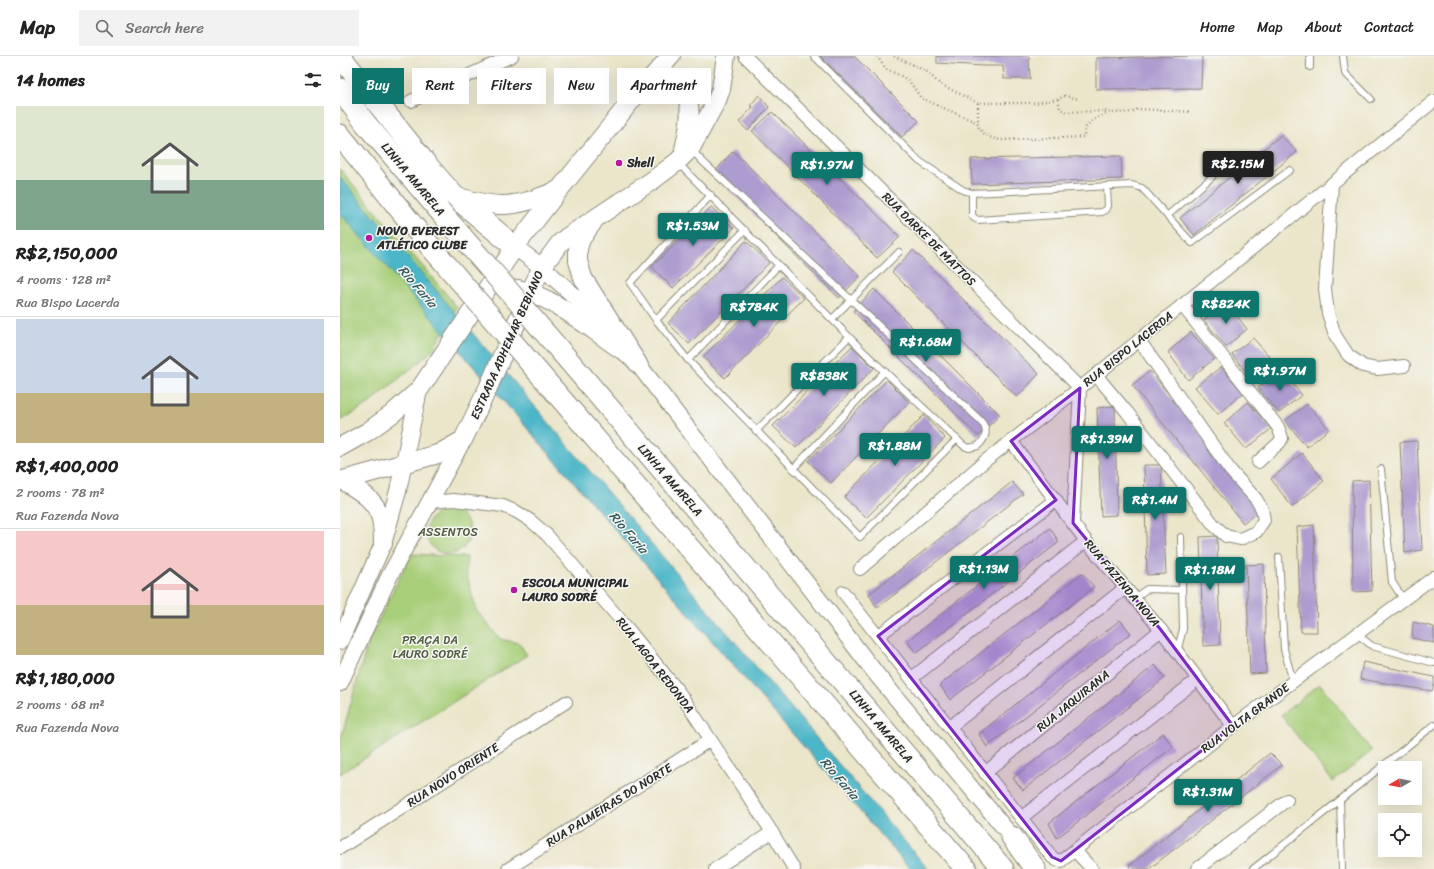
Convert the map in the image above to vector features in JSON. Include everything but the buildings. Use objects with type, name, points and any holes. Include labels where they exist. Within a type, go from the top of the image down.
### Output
[{"type":"highway","points":[[340,56],[421,158],[447,203],[515,247]]},
{"type":"highway","name":"LINHA AMARELA","points":[[340,89],[366,124],[447,203],[564,355],[1003,869]]},
{"type":"highway","points":[[340,135],[419,233],[966,869]]},
{"type":"highway","points":[[340,154],[374,177]]},
{"type":"highway","points":[[1012,837],[1035,869]]},
{"type":"main road","points":[[660,68],[671,56]]},
{"type":"main road","name":"ESTRADA ADHEMAR BEBIANO","points":[[340,683],[388,578],[463,440],[542,267],[560,243],[596,217],[653,180],[683,156],[718,100],[726,56]]},
{"type":"main road","points":[[340,447],[367,432],[392,414],[420,390],[515,247],[629,104]]},
{"type":"main road","points":[[683,156],[689,126],[690,112],[689,104]]},
{"type":"main road","points":[[447,203],[514,204],[536,199],[559,190]]},
{"type":"main road","points":[[596,217],[581,239],[578,249],[578,261],[582,278],[638,364],[877,675],[1012,837],[1051,865]]},
{"type":"main road","points":[[515,247],[542,267],[580,301],[622,350]]},
{"type":"main road","points":[[490,284],[530,292],[552,302],[622,350],[638,364]]},
{"type":"main road","points":[[340,641],[383,544],[398,492],[420,390]]},
{"type":"main road","points":[[341,481],[438,454],[463,440]]},
{"type":"main road","points":[[341,481],[363,493],[371,500],[378,510],[382,520],[383,544]]},
{"type":"street","points":[[411,101],[512,56]]},
{"type":"street","name":"RUA DARKE DE MATTOS","points":[[745,56],[1080,388]]},
{"type":"street","name":"RUA BISPO LACERDA","points":[[860,568],[985,460],[1080,388],[1434,101]]},
{"type":"street","points":[[1332,184],[1325,289],[1328,313],[1335,335],[1348,354],[1363,366],[1376,369],[1404,366]]},
{"type":"street","points":[[1182,305],[1278,427],[1282,438],[1280,442],[1258,462]]},
{"type":"street","points":[[1096,375],[1127,412],[1214,524],[1226,536],[1240,539],[1256,532],[1264,520],[1262,509],[1256,499],[1230,470],[1139,340]]},
{"type":"street","points":[[1073,523],[1080,388]]},
{"type":"street","name":"RUA FAZENDA NOVA","points":[[1011,441],[1086,542],[1161,630],[1233,726]]},
{"type":"street","points":[[437,487],[454,500]]},
{"type":"street","name":"RUA LAGOA REDONDA","points":[[429,502],[454,500],[503,506],[517,512],[531,521],[547,535],[624,624],[679,692],[772,832],[794,869]]},
{"type":"street","points":[[878,636],[1056,500]]},
{"type":"street","points":[[912,678],[1086,542]]},
{"type":"street","name":"RUA VOLTA GRANDE","points":[[1051,865],[1064,860],[1233,726],[1434,577]]},
{"type":"street","points":[[950,727],[1125,588]]},
{"type":"street","points":[[843,592],[1052,857],[1051,865]]},
{"type":"street","name":"RUA JAQUIRANA","points":[[985,773],[1161,630]]},
{"type":"street","points":[[1021,818],[1198,679]]},
{"type":"street","name":"RUA NOVO ORIENTE","points":[[340,848],[566,702]]},
{"type":"street","name":"RUA PALMEIRAS DO NORTE","points":[[508,869],[710,740]]},
{"type":"street","points":[[1197,869],[1287,800]]},
{"type":"street","points":[[715,869],[772,832]]},
{"type":"street","points":[[1075,851],[1092,869]]},
{"type":"lane","points":[[814,56],[919,161],[963,190],[972,193],[1107,186],[1138,186],[1142,188],[1192,243],[1290,170]]},
{"type":"lane","points":[[1310,56],[1310,67]]},
{"type":"lane","points":[[1342,56],[1345,73],[1371,99]]},
{"type":"lane","points":[[683,156],[702,160],[982,421],[986,431],[985,438],[978,446],[969,448],[964,446],[884,372],[711,195],[683,156]]},
{"type":"lane","points":[[1167,216],[1212,177]]},
{"type":"lane","points":[[972,193],[972,215],[978,220],[1102,212],[1106,210],[1108,206],[1107,186]]},
{"type":"lane","points":[[711,195],[630,283],[656,320],[688,360],[860,537],[957,439]]},
{"type":"lane","points":[[656,320],[745,230]]},
{"type":"lane","points":[[832,319],[899,252]]},
{"type":"lane","points":[[688,360],[778,265]]},
{"type":"lane","points":[[756,431],[849,337]]},
{"type":"lane","points":[[793,469],[884,372]]},
{"type":"lane","points":[[1381,469],[1392,582],[1404,600]]},
{"type":"lane","points":[[1177,652],[1183,629],[1181,538]]},
{"type":"lane","points":[[1279,557],[1284,649],[1293,682]]},
{"type":"lane","points":[[1134,598],[1147,589],[1182,590]]},
{"type":"lane","points":[[1357,634],[1372,646],[1434,663]]},
{"type":"lane","points":[[1253,869],[1434,725]]},
{"type":"lane","points":[[1340,800],[1342,869]]},
{"type":"path","points":[[878,56],[886,69],[909,81],[921,98],[978,123]]},
{"type":"path","points":[[894,56],[926,71],[940,84],[978,103],[1035,103],[1058,99],[1065,96],[1079,99]]},
{"type":"path","points":[[1058,99],[1060,109],[1063,111],[1105,111],[1112,113],[1133,112],[1138,109],[1192,112]]},
{"type":"path","points":[[978,103],[978,126],[984,134],[991,138],[1000,140],[1084,137],[1085,128],[1089,122],[1109,112]]},
{"type":"highlighted area","points":[[1080,388],[1073,523],[1161,630],[1233,726],[1061,861],[1052,857],[878,636],[1056,500],[1011,441]]},
{"type":"green space","name":"NOVO EVEREST ATLÉTICO CLUBE","points":[[340,169],[457,307],[433,350],[370,403],[340,421]]},
{"type":"green space","name":"ASSENTOS","points":[[444,510],[452,510],[457,511],[464,516],[469,523],[469,541],[464,548],[457,553],[444,554],[436,551],[429,544],[426,536],[426,528],[429,520],[436,513]]},
{"type":"green space","name":"PRAÇA DA LAURO SODRÉ","points":[[411,554],[467,557],[466,572],[476,610],[500,639],[519,643],[527,655],[340,774],[340,742],[368,642]]},
{"type":"green space","points":[[1320,684],[1372,751],[1333,782],[1281,715]]},
{"type":"water","name":"Rio Faria","points":[[340,177],[928,869],[910,869],[340,213]]},
{"type":"place","name":"Shell","points":[[619,163]]},
{"type":"place","name":"NOVO EVEREST ATLÉTICO CLUBE","points":[[369,238]]},
{"type":"place","name":"ESCOLA MUNICIPAL LAURO SODRÉ","points":[[514,590]]}]
